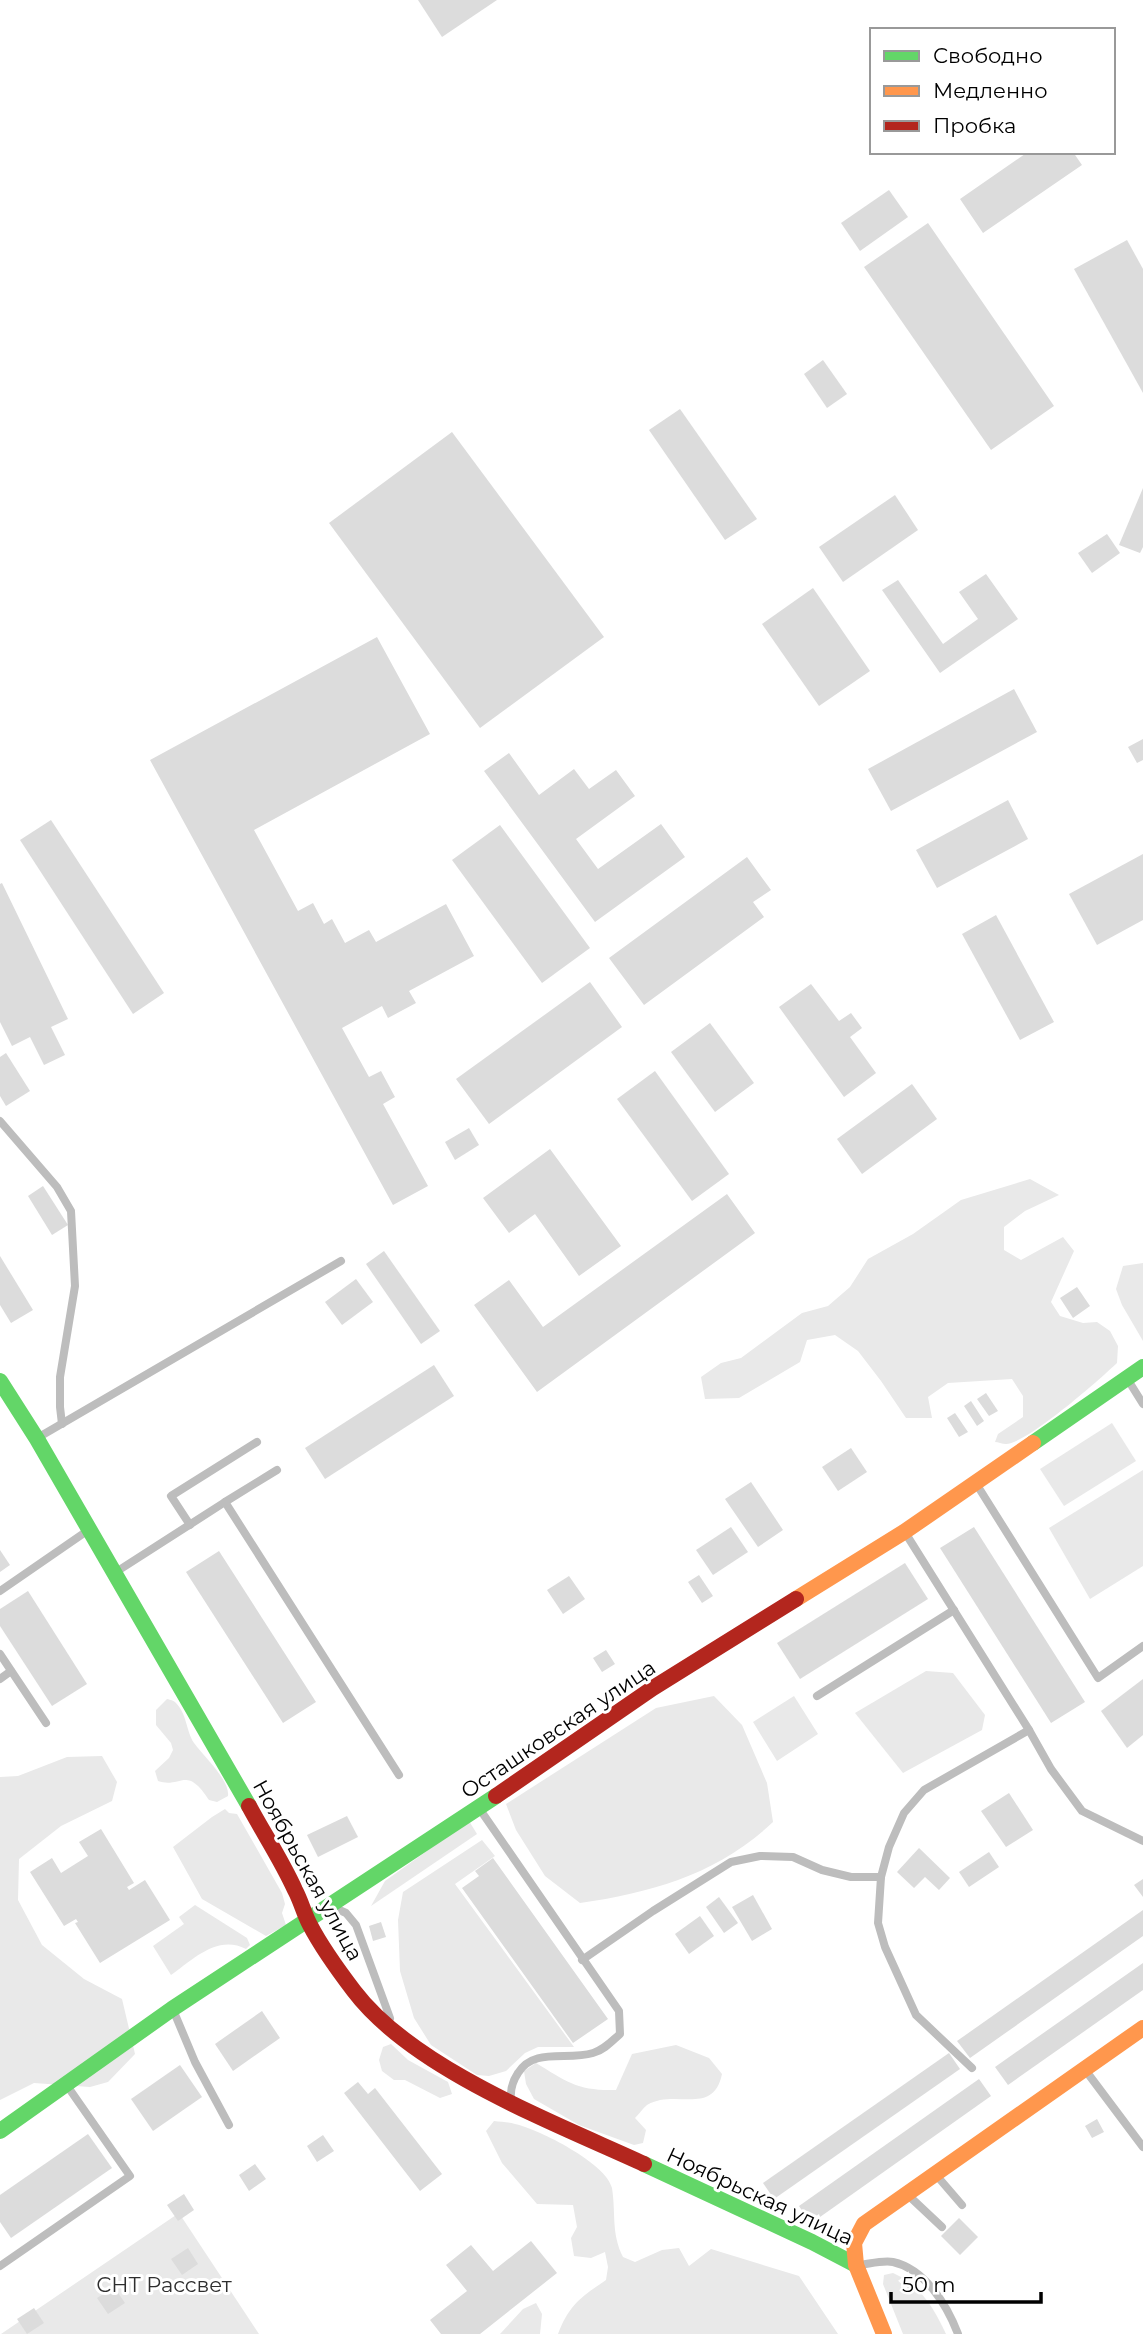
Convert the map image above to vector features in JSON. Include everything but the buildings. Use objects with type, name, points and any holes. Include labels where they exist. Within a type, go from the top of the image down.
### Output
[{"type":"street","name":"Осташковская улица","points":[[0,2131],[172,2009],[479,1808],[653,1688],[904,1532],[1143,1367]]},
{"type":"street","name":"Ноябрьская улица","points":[[0,1381],[37,1439],[113,1574],[208,1733],[295,1889],[308,1922],[355,1993],[384,2024],[431,2058],[511,2102],[856,2265]]},
{"type":"street","points":[[884,2334],[856,2265],[854,2243],[864,2224],[1143,2028]]},
{"type":"lane","points":[[0,1121],[57,1187],[71,1211],[75,1286],[60,1377],[62,1424]]},
{"type":"lane","points":[[37,1439],[341,1261]]},
{"type":"lane","points":[[1127,1378],[1143,1404]]},
{"type":"lane","points":[[190,1525],[171,1496],[257,1441]]},
{"type":"lane","points":[[113,1574],[277,1470]]},
{"type":"lane","points":[[975,1482],[1098,1678],[1143,1646]]},
{"type":"lane","points":[[225,1502],[399,1775]]},
{"type":"lane","points":[[0,1591],[88,1530]]},
{"type":"lane","points":[[904,1532],[1051,1769],[1082,1811],[1143,1841]]},
{"type":"lane","points":[[817,1696],[954,1610]]},
{"type":"lane","points":[[0,1654],[46,1723]]},
{"type":"lane","points":[[0,1679],[11,1671]]},
{"type":"lane","points":[[972,2068],[916,2015],[885,1947],[878,1923],[881,1877],[889,1847],[904,1812],[924,1790],[1029,1730]]},
{"type":"lane","points":[[479,1808],[619,2011],[620,2034],[597,2052],[578,2057],[535,2057],[525,2063],[510,2090],[511,2102]]},
{"type":"lane","points":[[582,1960],[731,1862],[760,1856],[793,1857],[822,1870],[851,1877],[881,1877]]},
{"type":"lane","points":[[328,1905],[346,1913],[356,1926],[388,2014],[400,2036]]},
{"type":"lane","points":[[172,2009],[195,2062],[229,2125]]},
{"type":"lane","points":[[1084,2069],[1143,2147]]},
{"type":"lane","points":[[0,2265],[130,2176],[65,2084]]},
{"type":"lane","points":[[935,2174],[962,2205]]},
{"type":"lane","points":[[906,2194],[942,2227]]},
{"type":"lane","points":[[856,2265],[891,2261],[916,2272],[933,2288],[958,2334]]},
{"type":"green space","points":[[1030,1179],[1059,1195],[1025,1211],[1004,1227],[1004,1250],[1021,1260],[1063,1237],[1074,1251],[1051,1302],[1060,1316],[1083,1323],[1097,1322],[1110,1331],[1118,1346],[1117,1363],[1030,1433],[1006,1444],[995,1442],[998,1434],[1023,1417],[1023,1396],[1012,1379],[948,1383],[928,1397],[932,1418],[906,1418],[858,1351],[835,1335],[807,1340],[800,1362],[739,1398],[705,1399],[701,1377],[721,1363],[741,1358],[802,1313],[828,1306],[850,1287],[868,1259],[913,1234],[961,1200]]},
{"type":"green space","points":[[1143,1263],[1143,1341],[1116,1289],[1123,1266]]},
{"type":"green space","points":[[1112,1423],[1136,1461],[1064,1506],[1040,1469]]},
{"type":"green space","points":[[1143,1470],[1143,1566],[1090,1599],[1049,1528]]},
{"type":"green space","points":[[926,1671],[953,1673],[985,1715],[982,1730],[903,1773],[855,1713]]},
{"type":"green space","points":[[714,1696],[742,1725],[767,1783],[773,1822],[752,1840],[707,1868],[633,1893],[580,1903],[545,1876],[516,1830],[506,1804],[656,1708]]},
{"type":"green space","points":[[794,1696],[818,1734],[777,1761],[753,1722]]},
{"type":"green space","points":[[167,1699],[180,1707],[191,1738],[221,1776],[228,1796],[217,1802],[209,1800],[195,1783],[189,1780],[166,1783],[158,1781],[155,1771],[169,1758],[173,1750],[171,1743],[156,1725],[156,1710]]},
{"type":"green space","points":[[102,1756],[117,1782],[112,1801],[61,1826],[19,1859],[18,1900],[42,1945],[84,1979],[122,1999],[135,2054],[108,2082],[90,2087],[34,2083],[0,2100],[0,1777],[18,1776],[67,1757]]},
{"type":"green space","points":[[225,1809],[229,1813],[237,1814],[282,1893],[285,1904],[282,1913],[286,1925],[266,1936],[202,1899],[173,1847]]},
{"type":"green space","points":[[469,1821],[477,1834],[371,1906],[385,1881]]},
{"type":"green space","points":[[482,1840],[495,1856],[455,1884],[574,2047],[538,2047],[525,2053],[506,2071],[489,2076],[477,2075],[431,2045],[414,2018],[400,1971],[398,1920],[403,1892]]},
{"type":"green space","points":[[195,1905],[247,1938],[250,1945],[246,1949],[226,1944],[216,1946],[171,1975],[153,1946],[184,1924],[179,1917]]},
{"type":"green space","points":[[391,2044],[408,2060],[448,2082],[452,2094],[440,2098],[405,2080],[394,2080],[382,2071],[379,2060],[383,2047]]},
{"type":"green space","points":[[676,2045],[709,2058],[722,2074],[717,2087],[710,2095],[692,2099],[669,2099],[646,2106],[635,2118],[646,2130],[643,2143],[634,2145],[579,2125],[534,2099],[526,2084],[524,2071],[536,2063],[573,2084],[592,2089],[616,2090],[632,2054]]},
{"type":"green space","points":[[494,2121],[515,2124],[540,2133],[571,2149],[598,2169],[612,2188],[615,2231],[623,2257],[635,2262],[662,2250],[679,2248],[689,2266],[711,2249],[799,2276],[838,2334],[558,2334],[577,2302],[606,2280],[608,2267],[605,2252],[591,2258],[574,2256],[571,2238],[577,2227],[573,2205],[537,2204],[502,2163],[486,2131]]},
{"type":"green space","name":"СНТ Рассвет","points":[[179,2213],[259,2334],[1,2334]]},
{"type":"green space","points":[[893,2273],[919,2291],[946,2334],[903,2334],[883,2284],[884,2275]]},
{"type":"green space","points":[[536,2303],[542,2314],[540,2334],[500,2334],[523,2309]]},
{"type":"traffic: fast","points":[[1033,1443],[1143,1367]]},
{"type":"traffic: fast","points":[[0,1381],[37,1439],[249,1806]]},
{"type":"traffic: fast","points":[[0,2131],[172,2009],[496,1796]]},
{"type":"traffic: fast","points":[[644,2164],[856,2265]]},
{"type":"traffic: slow","points":[[796,1599],[904,1532],[1033,1443]]},
{"type":"traffic: slow","points":[[884,2334],[856,2265],[854,2243],[864,2224],[1143,2028]]},
{"type":"traffic: jam","points":[[496,1796],[653,1688],[796,1599]]},
{"type":"traffic: jam","points":[[249,1806],[320,1942],[354,1991],[380,2019],[412,2045],[488,2091],[644,2164]]}]
